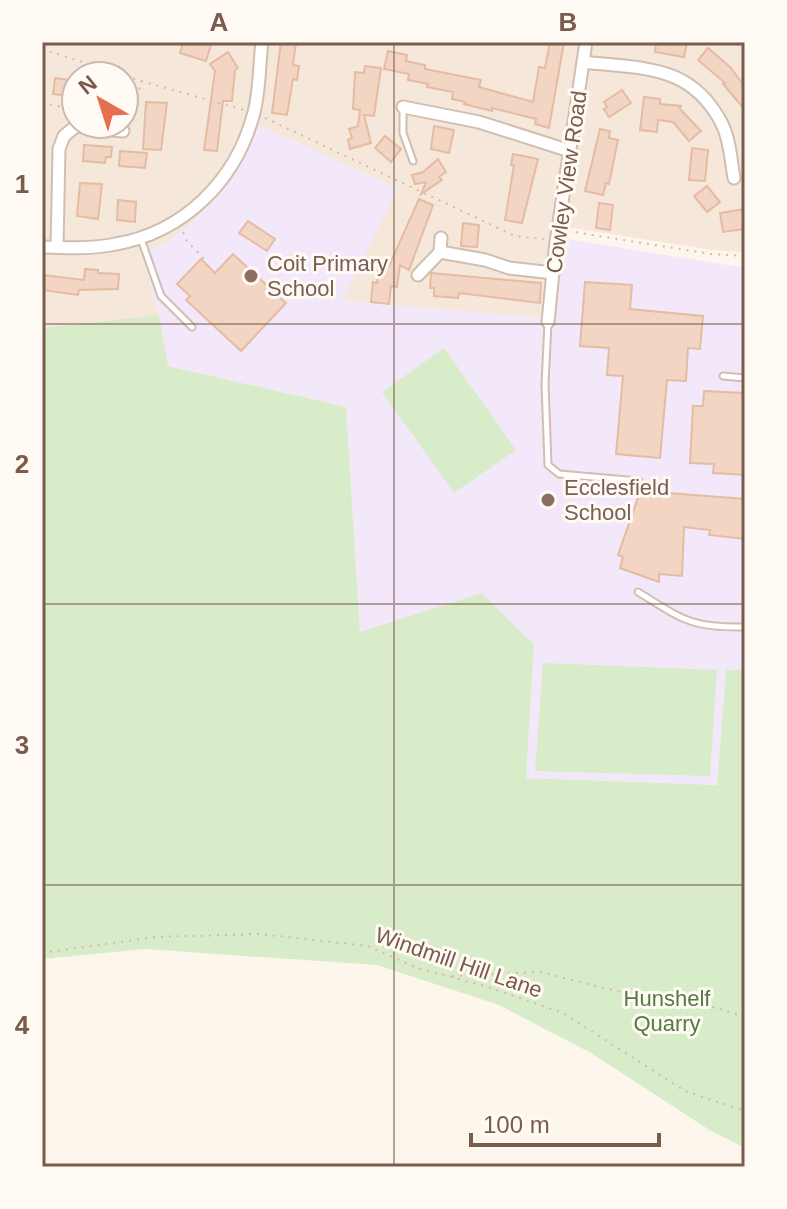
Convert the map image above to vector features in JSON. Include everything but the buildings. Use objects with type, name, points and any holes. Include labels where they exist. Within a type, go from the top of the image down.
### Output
[{"type":"street","points":[[42,247],[90,247],[140,238],[177,221],[200,204],[218,185],[239,151],[254,113],[262,42]]},
{"type":"street","name":"Cowley View Road","points":[[548,322],[586,42]]},
{"type":"street","points":[[583,62],[660,71],[679,77],[696,88],[722,124],[734,178]]},
{"type":"street","points":[[403,107],[479,122],[570,151]]},
{"type":"street","points":[[57,247],[59,149],[62,140]]},
{"type":"street","points":[[418,275],[440,252],[441,238]]},
{"type":"street","points":[[440,252],[509,268],[553,273]]},
{"type":"lane","points":[[403,107],[403,133],[413,161]]},
{"type":"lane","points":[[140,238],[161,296],[192,327]]},
{"type":"lane","points":[[548,322],[545,384],[548,465],[559,474],[639,481]]},
{"type":"lane","points":[[723,376],[745,378]]},
{"type":"lane","points":[[638,592],[679,619],[694,624],[745,627]]},
{"type":"path","points":[[42,49],[254,113],[515,236],[558,236],[745,256]]},
{"type":"path","points":[[140,86],[141,81]]},
{"type":"path","points":[[177,221],[187,241],[207,262]]},
{"type":"path","name":"Windmill Hill Lane","points":[[42,953],[155,937],[260,934],[368,946],[417,968],[563,1013],[685,1091],[745,1111]]},
{"type":"path","points":[[447,976],[540,972],[649,999],[717,1008],[745,1017]]},
{"type":"shaded area","points":[[42,42],[745,42],[745,252],[712,250],[573,228],[562,238],[554,319],[342,301],[245,158],[222,192],[196,219],[164,245],[142,252],[159,315],[42,328]]},
{"type":"shaded area","name":"Ecclesfield School","points":[[256,124],[398,188],[342,301],[554,319],[562,238],[745,268],[745,670],[726,670],[717,785],[526,778],[534,645],[360,632],[346,407],[168,366],[159,315],[141,252],[164,245],[222,192],[245,158]]},
{"type":"green space","name":"Hunshelf Quarry","points":[[159,315],[168,366],[346,407],[360,632],[482,593],[534,645],[526,778],[717,785],[726,670],[745,670],[745,1148],[711,1131],[591,1053],[499,1005],[377,965],[145,949],[42,959],[42,328]]},
{"type":"green space","points":[[444,348],[516,450],[454,493],[382,392]]},
{"type":"green space","points":[[543,663],[717,670],[710,776],[535,771]]},
{"type":"place","name":"Coit Primary School","points":[[251,276]]},
{"type":"place","name":"Ecclesfield School","points":[[548,500]]}]
